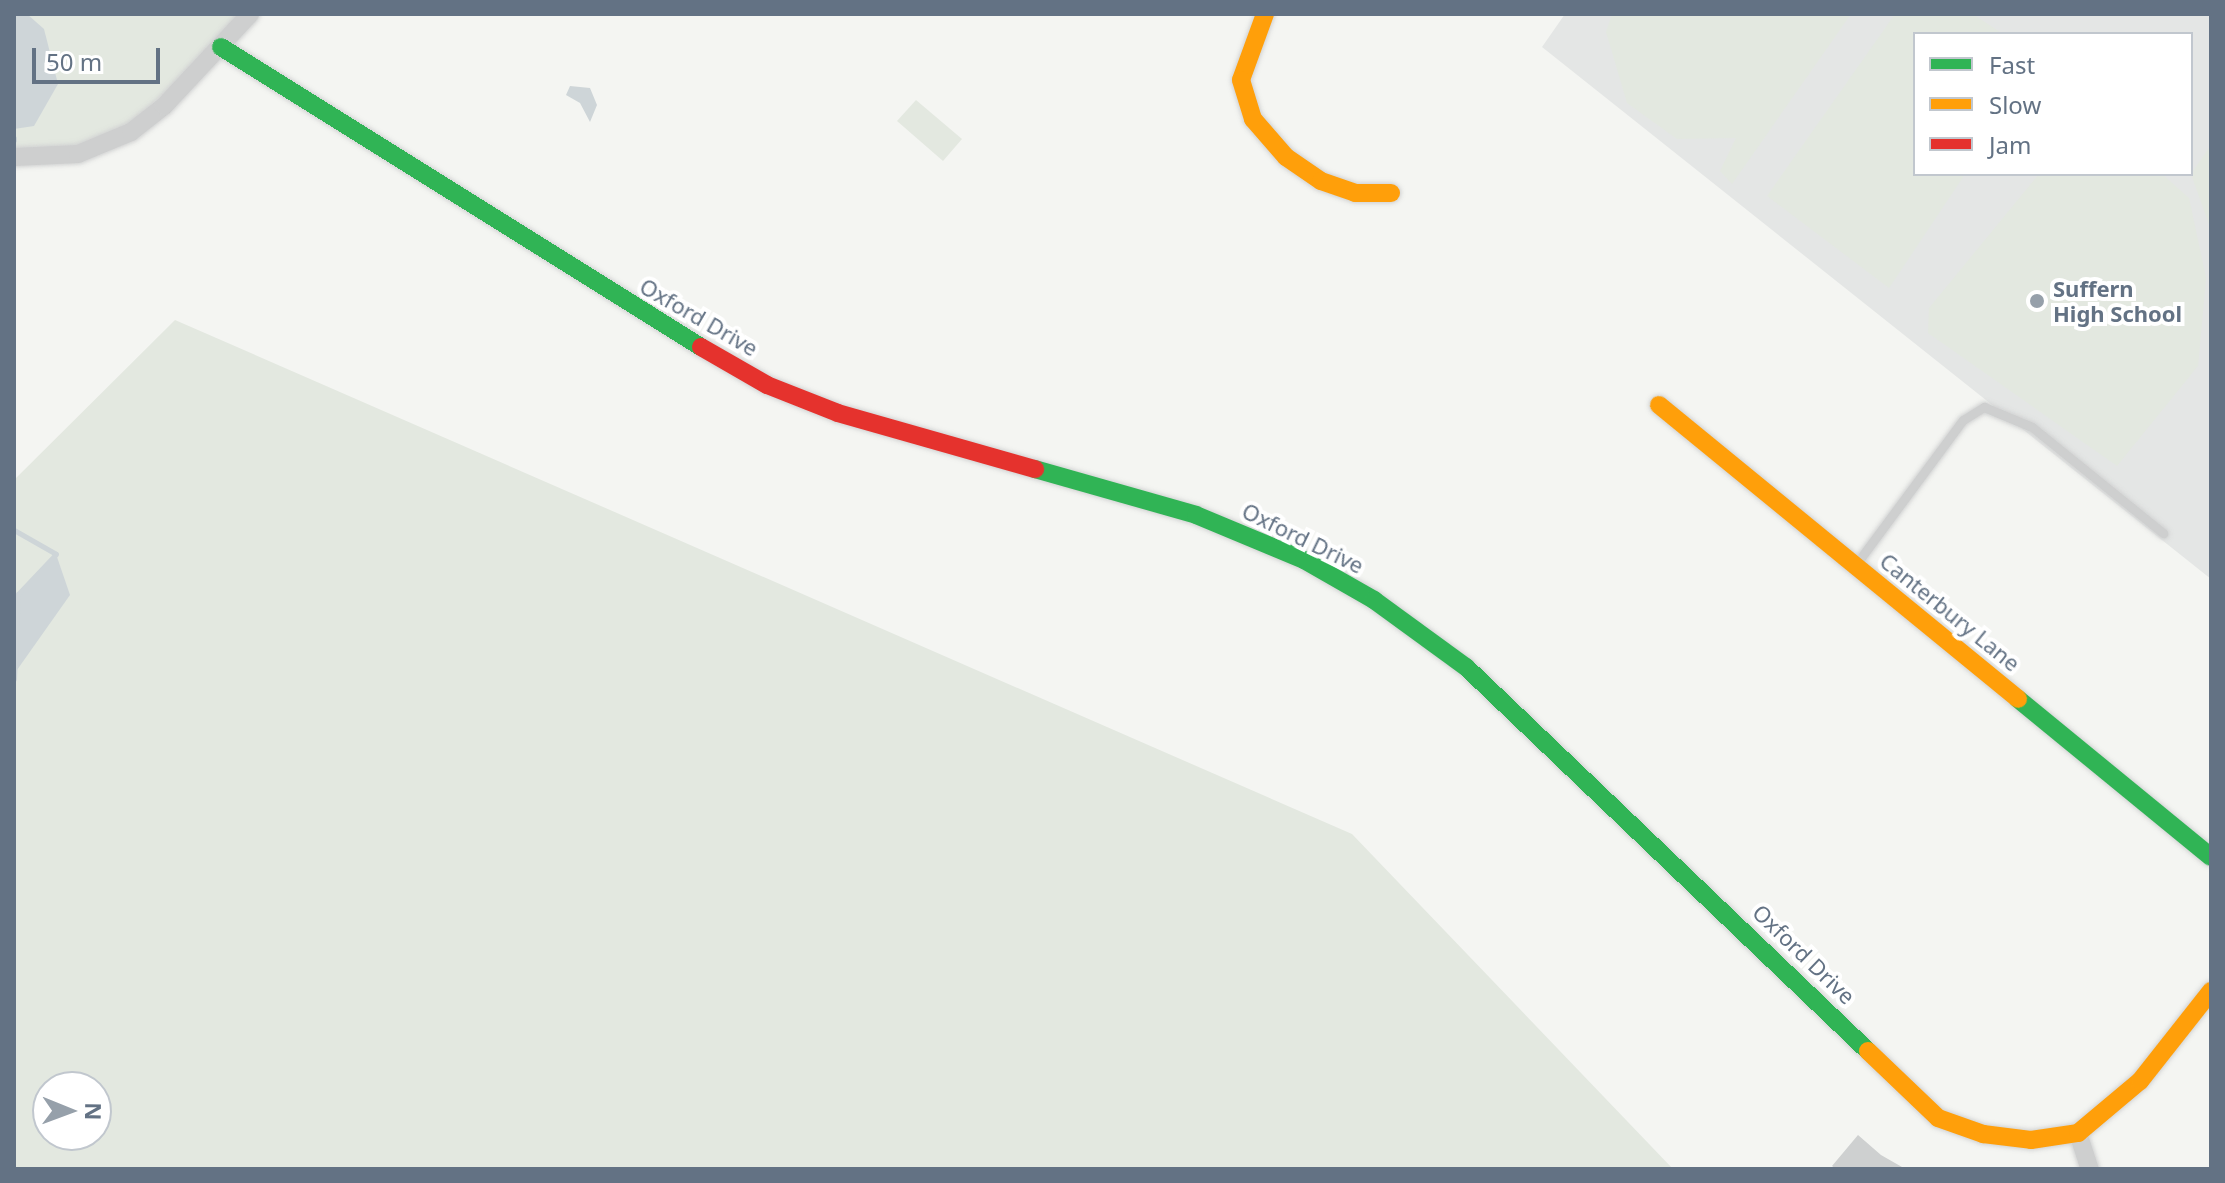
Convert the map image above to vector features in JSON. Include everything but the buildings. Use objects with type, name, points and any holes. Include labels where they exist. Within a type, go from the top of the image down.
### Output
[{"type":"street","points":[[14,157],[105,147],[164,106],[250,14]]},
{"type":"street","points":[[1265,14],[1241,80],[1253,119],[1286,157],[1321,181],[1355,193],[1391,193]]},
{"type":"street","name":"Oxford Drive","points":[[221,47],[630,306],[767,385],[838,413],[1196,515],[1304,560],[1374,600],[1466,667],[1648,848],[1756,939],[1878,1067],[1938,1118],[1983,1134],[2031,1140],[2078,1133]]},
{"type":"street","name":"Canterbury Lane","points":[[1659,405],[2211,857]]},
{"type":"street","points":[[2090,1169],[2078,1133],[2140,1081],[2211,991]]},
{"type":"lane","points":[[1855,566],[1963,420],[1984,407],[2032,427],[2163,533]]},
{"type":"path","points":[[60,14],[69,14]]},
{"type":"shaded area","points":[[14,14],[250,14],[105,147],[14,157]]},
{"type":"shaded area","points":[[14,14],[27,14],[44,29],[58,84],[34,126],[14,129]]},
{"type":"shaded area","name":"Suffern High School","points":[[1565,14],[2211,14],[2211,579],[1542,47]]},
{"type":"shaded area","points":[[1612,14],[1851,14],[1732,184],[1720,171],[1736,138],[1677,139],[1627,103],[1606,32]]},
{"type":"shaded area","points":[[1895,14],[1973,14],[2000,32],[1913,32],[1913,176],[1964,176],[1889,288],[1767,196]]},
{"type":"shaded area","points":[[570,86],[590,88],[597,105],[590,122],[580,103],[566,95]]},
{"type":"shaded area","points":[[916,100],[962,139],[943,161],[897,121]]},
{"type":"shaded area","points":[[2211,145],[2211,230],[2192,176]]},
{"type":"shaded area","points":[[2037,176],[2164,176],[2189,198],[2206,278],[2198,366],[2117,466],[1928,333],[1929,308]]},
{"type":"shaded area","points":[[175,320],[1352,834],[1673,1169],[14,1169],[14,480]]},
{"type":"shaded area","points":[[56,554],[70,595],[17,670],[18,594]]},
{"type":"waterway","points":[[14,530],[56,554],[18,594],[14,679]]},
{"type":"traffic: fast","points":[[221,47],[701,347]]},
{"type":"traffic: fast","points":[[1035,469],[1196,515],[1304,560],[1374,600],[1466,667],[1868,1051]]},
{"type":"traffic: fast","points":[[2018,699],[2211,857]]},
{"type":"traffic: slow","points":[[1265,14],[1241,80],[1253,119],[1286,157],[1321,181],[1355,193],[1391,193]]},
{"type":"traffic: slow","points":[[1659,405],[2018,699]]},
{"type":"traffic: slow","points":[[1868,1051],[1938,1118],[1983,1134],[2031,1140],[2078,1133],[2140,1081],[2211,991]]},
{"type":"traffic: jam","points":[[701,347],[767,385],[838,413],[1035,469]]},
{"type":"place","name":"Suffern High School","points":[[2037,301]]}]
